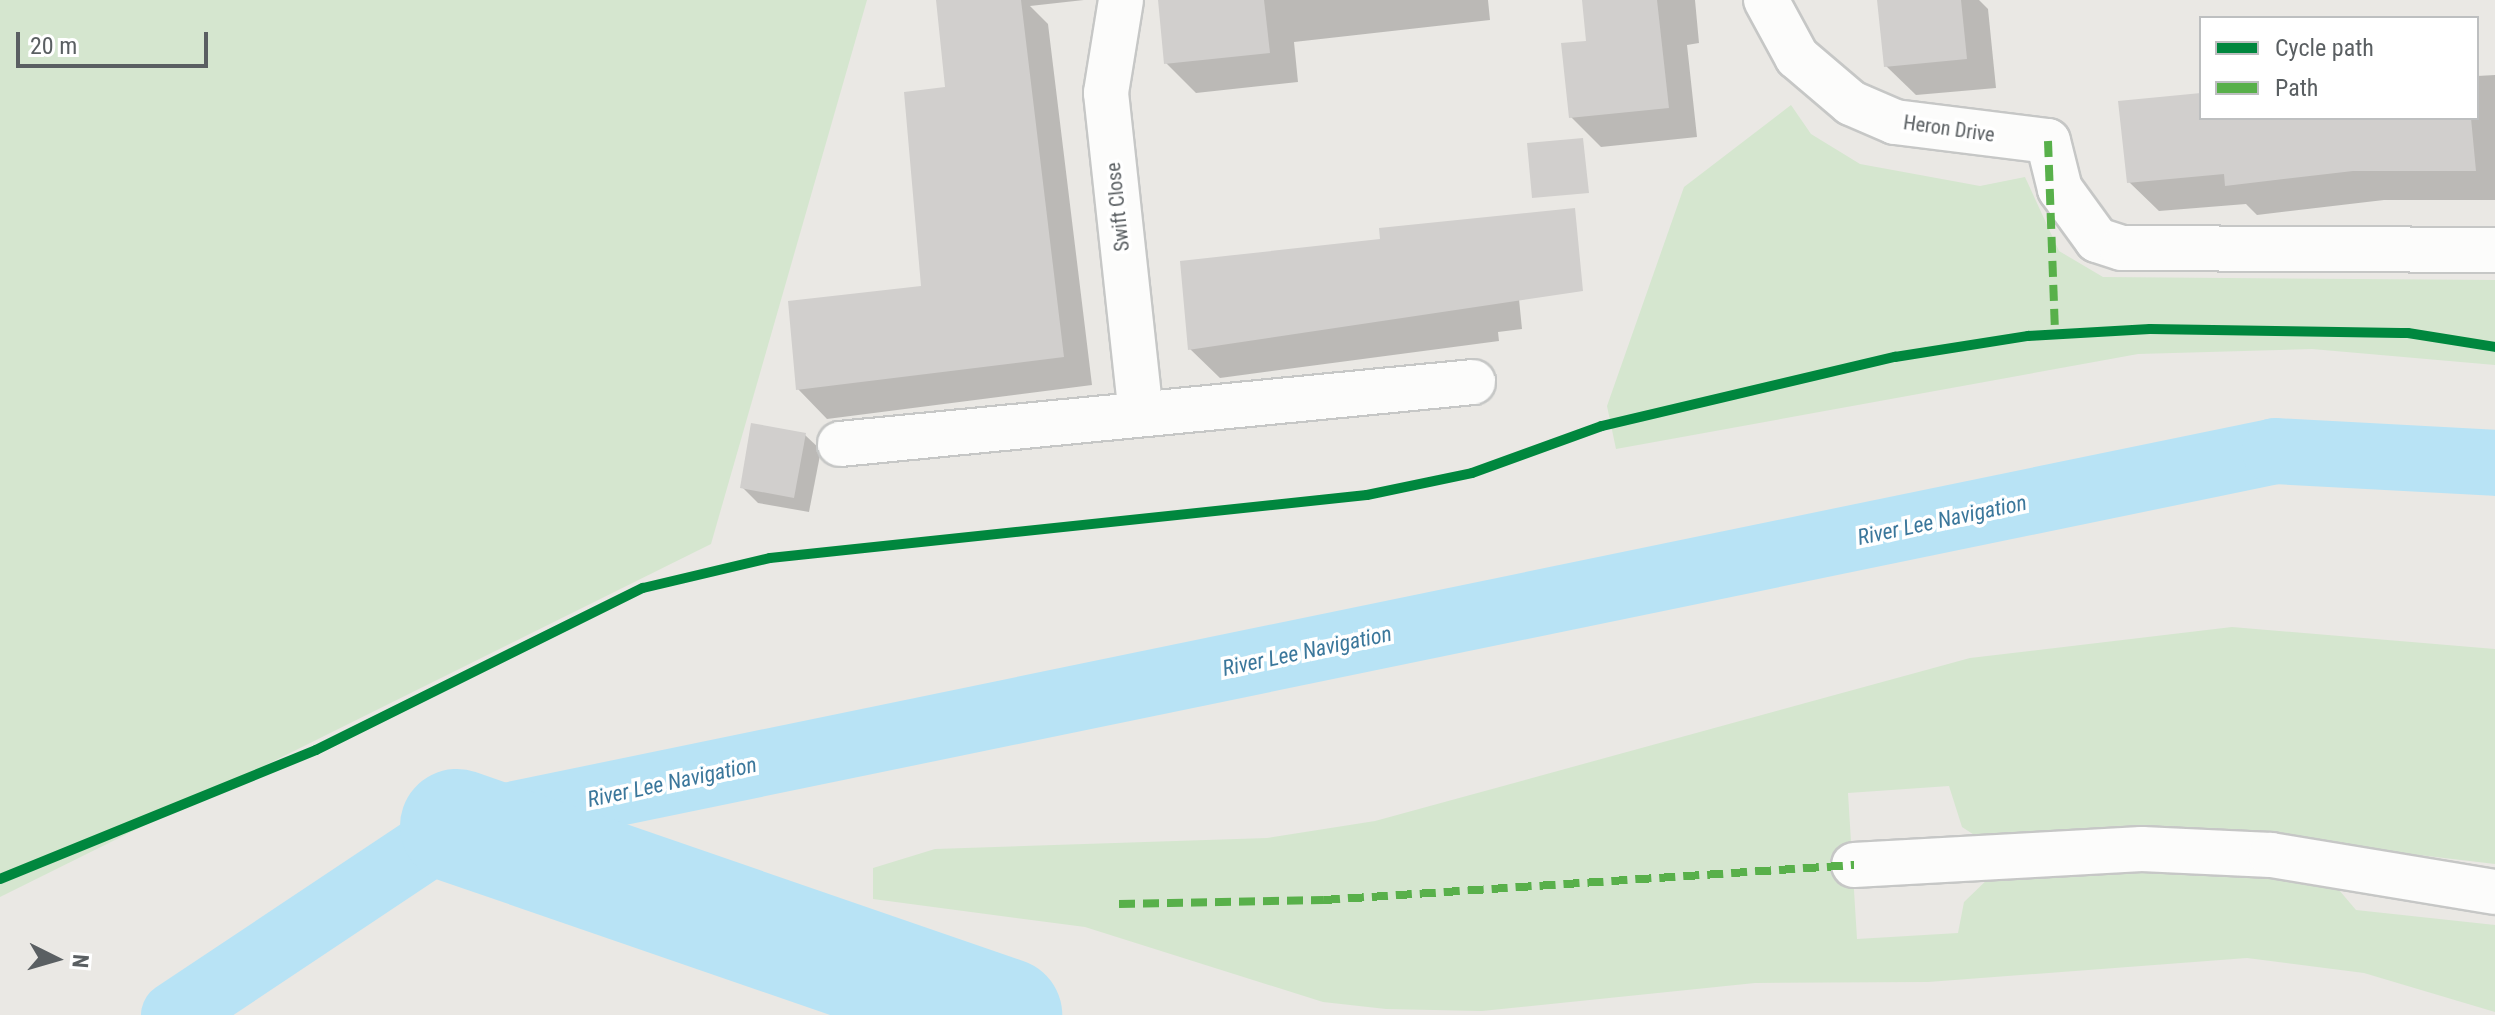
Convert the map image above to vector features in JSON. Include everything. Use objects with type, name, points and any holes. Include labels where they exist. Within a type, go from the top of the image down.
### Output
[{"type":"street","name":"Swift Close","points":[[1121,0],[1106,93],[1141,414]]},
{"type":"street","name":"Heron Drive","points":[[1766,0],[1797,57],[1851,103],[1895,122],[2048,141],[2074,214],[2097,240],[2122,248],[2495,250]]},
{"type":"street","points":[[840,444],[1473,382]]},
{"type":"street","points":[[1854,865],[2142,849],[2271,855],[2495,892]]},
{"type":"green space","points":[[0,0],[867,0],[711,544],[0,897]]},
{"type":"green space","points":[[1791,105],[1811,134],[1860,164],[1980,186],[2025,177],[2059,251],[2103,277],[2495,280],[2495,365],[2312,349],[2138,354],[1616,449],[1607,406],[1684,187]]},
{"type":"green space","points":[[2232,627],[2495,649],[2495,864],[2300,841],[1985,842],[1962,827],[1949,786],[1848,793],[1857,939],[1958,933],[1964,902],[1992,875],[2067,868],[2328,877],[2356,910],[2495,925],[2495,1012],[2364,973],[2247,958],[1928,982],[1755,983],[1482,1011],[1386,1009],[1323,1002],[1085,927],[873,899],[873,868],[935,849],[1267,838],[1375,821],[1970,658]]},
{"type":"building","points":[[936,0],[1021,0],[1064,357],[796,390],[788,301],[921,286],[904,92],[945,87]]},
{"type":"building","points":[[1158,0],[1264,0],[1270,53],[1164,64]]},
{"type":"building","points":[[1582,0],[1657,0],[1669,108],[1569,118],[1561,43],[1586,41]]},
{"type":"building","points":[[1877,0],[1961,0],[1967,59],[1884,67]]},
{"type":"building","points":[[2199,93],[2199,120],[2471,120],[2476,171],[2353,171],[2225,186],[2224,174],[2127,183],[2118,101]]},
{"type":"building","points":[[1583,138],[1589,193],[1532,198],[1527,143]]},
{"type":"building","points":[[1575,208],[1583,291],[1188,350],[1180,261],[1380,239],[1379,228]]},
{"type":"building","points":[[751,423],[806,433],[794,498],[740,488]]},
{"type":"waterway","name":"River Lee Navigation","points":[[174,1015],[457,826],[2275,451],[2495,463]]},
{"type":"waterway","points":[[457,826],[1005,1015]]},
{"type":"marked path","points":[[2048,141],[2055,335]]},
{"type":"marked path","points":[[1119,904],[1324,900],[1854,865]]},
{"type":"cycle path","points":[[0,879],[316,750],[643,588],[770,558],[1367,495],[1472,473],[1602,426],[1895,357],[2028,336],[2150,329],[2408,333],[2495,347]]}]
